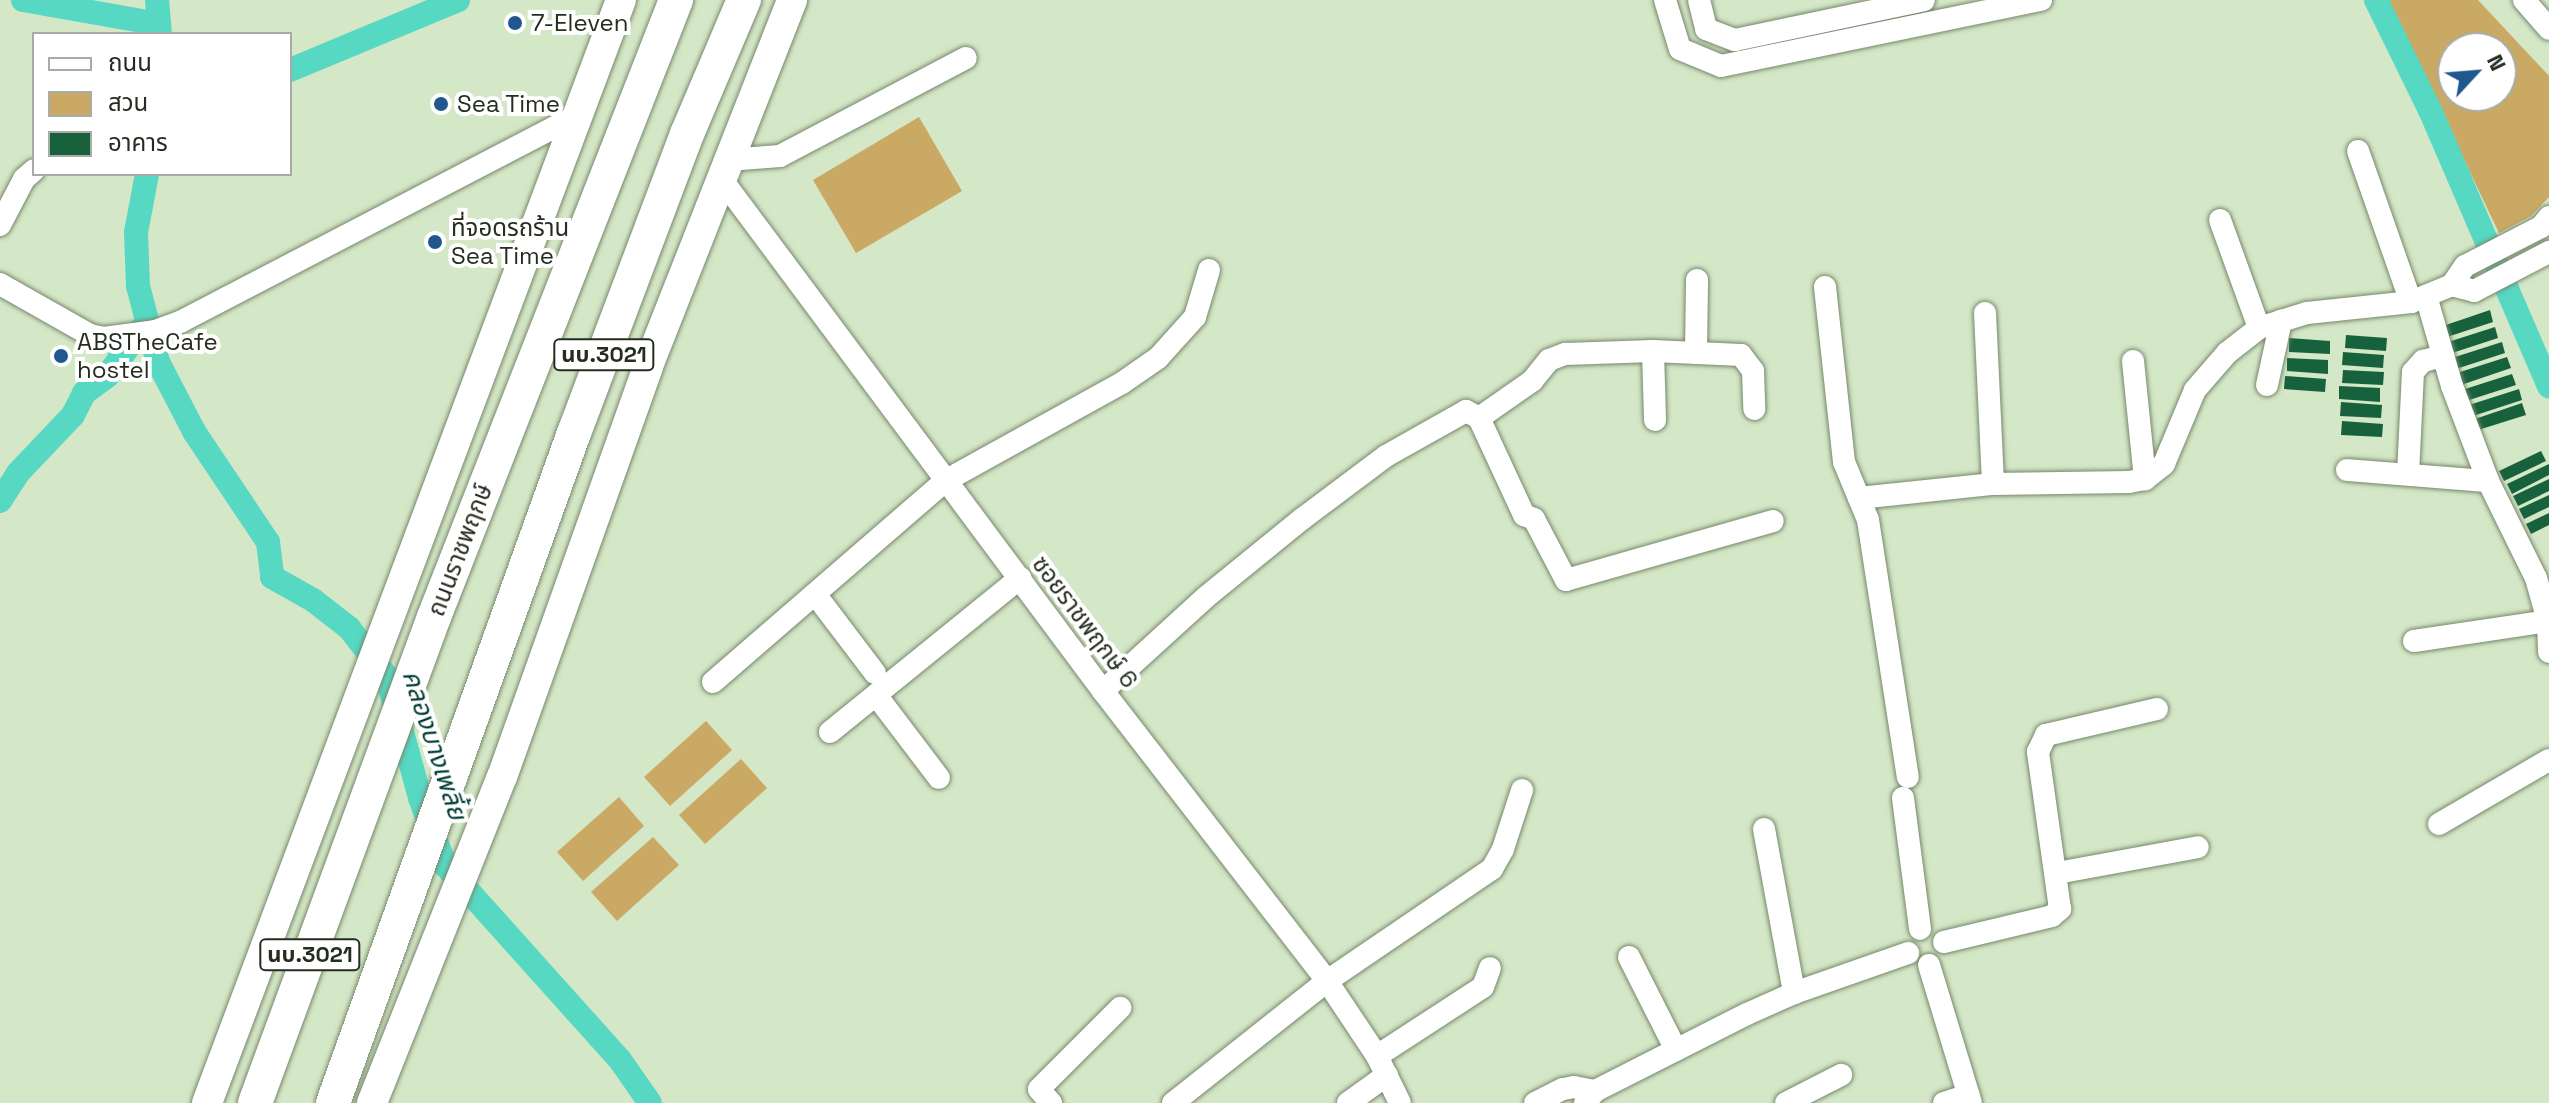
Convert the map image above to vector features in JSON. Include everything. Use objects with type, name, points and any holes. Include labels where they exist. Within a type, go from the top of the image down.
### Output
[{"type":"main road","name":"ถนนราชพฤกษ์","points":[[207,1103],[574,117],[621,0]]},
{"type":"main road","name":"ถนนราชพฤกษ์","points":[[255,1103],[434,617],[676,0]]},
{"type":"main road","name":"นบ.3021","points":[[333,1103],[574,433],[687,134],[744,0]]},
{"type":"main road","name":"นบ.3021","points":[[372,1103],[502,777],[648,366],[792,0]]},
{"type":"street","points":[[1665,0],[1680,49],[1721,66],[2031,5],[2041,0]]},
{"type":"street","points":[[1699,0],[1706,29],[1735,40],[1924,0]]},
{"type":"street","points":[[2524,0],[2549,29]]},
{"type":"street","points":[[724,168],[780,156],[966,58]]},
{"type":"street","points":[[0,284],[90,335],[104,338],[155,331],[182,321],[574,117]]},
{"type":"street","points":[[2358,151],[2443,356],[2488,481],[2536,578],[2548,621],[2549,652]]},
{"type":"street","name":"ซอยราชพฤกษ์ 6","points":[[724,168],[945,481],[1327,981],[1382,1065],[1400,1103]]},
{"type":"street","points":[[0,225],[24,179],[32,172]]},
{"type":"street","points":[[2220,220],[2270,324],[2267,385]]},
{"type":"street","points":[[2463,288],[2465,266],[2545,222]]},
{"type":"street","points":[[1859,498],[1993,484],[2129,482],[2145,479],[2164,464],[2195,390],[2227,353],[2270,324],[2307,313],[2418,299],[2463,288],[2549,252]]},
{"type":"street","points":[[713,682],[945,481],[1122,383],[1158,358],[1195,317],[1209,270]]},
{"type":"street","points":[[1696,353],[1697,280]]},
{"type":"street","points":[[1825,287],[1844,462],[1868,520],[1906,787],[1920,929]]},
{"type":"street","points":[[1985,313],[1993,484]]},
{"type":"street","points":[[1653,351],[1655,420]]},
{"type":"street","points":[[1479,418],[1532,381],[1549,360],[1565,354],[1653,351],[1741,355],[1753,371],[1754,409]]},
{"type":"street","points":[[2408,474],[2413,372],[2423,361],[2443,356]]},
{"type":"street","points":[[2133,361],[2145,479]]},
{"type":"street","points":[[1103,691],[1206,597],[1302,519],[1386,456],[1459,413],[1468,411],[1479,418],[1524,515],[1534,519],[1566,580],[1773,521]]},
{"type":"street","points":[[2347,470],[2488,481]]},
{"type":"street","points":[[830,732],[875,684],[1020,578]]},
{"type":"street","points":[[815,594],[939,778]]},
{"type":"street","points":[[2414,641],[2548,621]]},
{"type":"street","points":[[1944,942],[2052,916],[2060,909],[2040,742],[2054,731],[2157,709]]},
{"type":"street","points":[[2439,824],[2549,760]]},
{"type":"street","points":[[1173,1103],[1327,981],[1492,869],[1503,849],[1522,790]]},
{"type":"street","points":[[1764,829],[1794,993]]},
{"type":"street","points":[[2057,873],[2198,847]]},
{"type":"street","points":[[1920,929],[1935,930],[1944,942],[1941,957],[1929,965],[1914,962],[1908,953],[1909,938],[1920,929]]},
{"type":"street","points":[[1535,1103],[1563,1089],[1590,1097],[1676,1050],[1794,993],[1908,953]]},
{"type":"street","points":[[1629,957],[1676,1050]]},
{"type":"street","points":[[1929,965],[1970,1099],[1944,1103]]},
{"type":"street","points":[[1348,1103],[1382,1065],[1483,987],[1490,968]]},
{"type":"street","points":[[1039,1098],[1120,1008]]},
{"type":"street","points":[[1786,1103],[1841,1075]]},
{"type":"green space","points":[[2388,0],[2478,0],[2508,32],[2437,32],[2437,103]]},
{"type":"green space","points":[[2517,42],[2549,76],[2549,197],[2531,216],[2499,233],[2441,112],[2517,112]]},
{"type":"green space","points":[[919,117],[962,191],[856,253],[813,180]]},
{"type":"green space","points":[[706,721],[732,750],[670,806],[644,777]]},
{"type":"green space","points":[[741,759],[767,788],[705,844],[679,815]]},
{"type":"green space","points":[[619,797],[644,826],[583,881],[557,852]]},
{"type":"green space","points":[[653,837],[679,865],[617,921],[591,892]]},
{"type":"building","points":[[2490,310],[2493,322],[2444,338],[2440,327]]},
{"type":"building","points":[[2495,327],[2498,338],[2449,354],[2445,343]]},
{"type":"building","points":[[2346,335],[2387,338],[2386,351],[2345,348]]},
{"type":"building","points":[[2289,338],[2330,341],[2330,354],[2289,352]]},
{"type":"building","points":[[2502,342],[2505,353],[2456,369],[2452,358]]},
{"type":"building","points":[[2343,352],[2384,355],[2383,368],[2342,365]]},
{"type":"building","points":[[2507,357],[2511,368],[2461,385],[2457,373]]},
{"type":"building","points":[[2287,358],[2328,360],[2328,374],[2287,371]]},
{"type":"building","points":[[2343,370],[2384,372],[2383,385],[2342,383]]},
{"type":"building","points":[[2512,374],[2516,385],[2466,401],[2462,390]]},
{"type":"building","points":[[2285,376],[2326,379],[2325,392],[2284,389]]},
{"type":"building","points":[[2339,386],[2380,388],[2380,402],[2339,399]]},
{"type":"building","points":[[2519,389],[2522,400],[2473,416],[2469,405]]},
{"type":"building","points":[[2341,402],[2382,405],[2381,418],[2340,416]]},
{"type":"building","points":[[2522,403],[2526,415],[2475,431],[2472,420]]},
{"type":"building","points":[[2342,421],[2383,424],[2382,437],[2341,435]]},
{"type":"building","points":[[2541,451],[2546,461],[2504,481],[2499,471]]},
{"type":"building","points":[[2549,464],[2549,475],[2512,494],[2507,484]]},
{"type":"building","points":[[2549,479],[2549,491],[2518,506],[2513,496]]},
{"type":"building","points":[[2549,495],[2549,507],[2524,519],[2519,509]]},
{"type":"building","points":[[2549,513],[2549,525],[2531,534],[2526,524]]},
{"type":"waterway","points":[[23,0],[159,24]]},
{"type":"waterway","name":"คลองบางเพลี้ย","points":[[157,0],[160,32]]},
{"type":"waterway","points":[[292,69],[458,0]]},
{"type":"waterway","points":[[2376,0],[2430,110],[2549,386]]},
{"type":"waterway","name":"คลองบางเพลี้ย","points":[[147,176],[136,232],[138,286],[158,362],[195,433],[268,542],[272,577],[313,600],[349,628],[387,677],[420,798],[445,865],[620,1060],[650,1103]]},
{"type":"waterway","points":[[0,501],[18,473],[73,415],[84,393],[107,376],[147,322]]},
{"type":"place","name":"7-Eleven","points":[[515,23]]},
{"type":"place","name":"Sea Time","points":[[441,104]]},
{"type":"place","name":"ที่จอดรถร้าน Sea Time","points":[[435,242]]},
{"type":"place","name":"ABSTheCafe hostel","points":[[61,356]]}]
